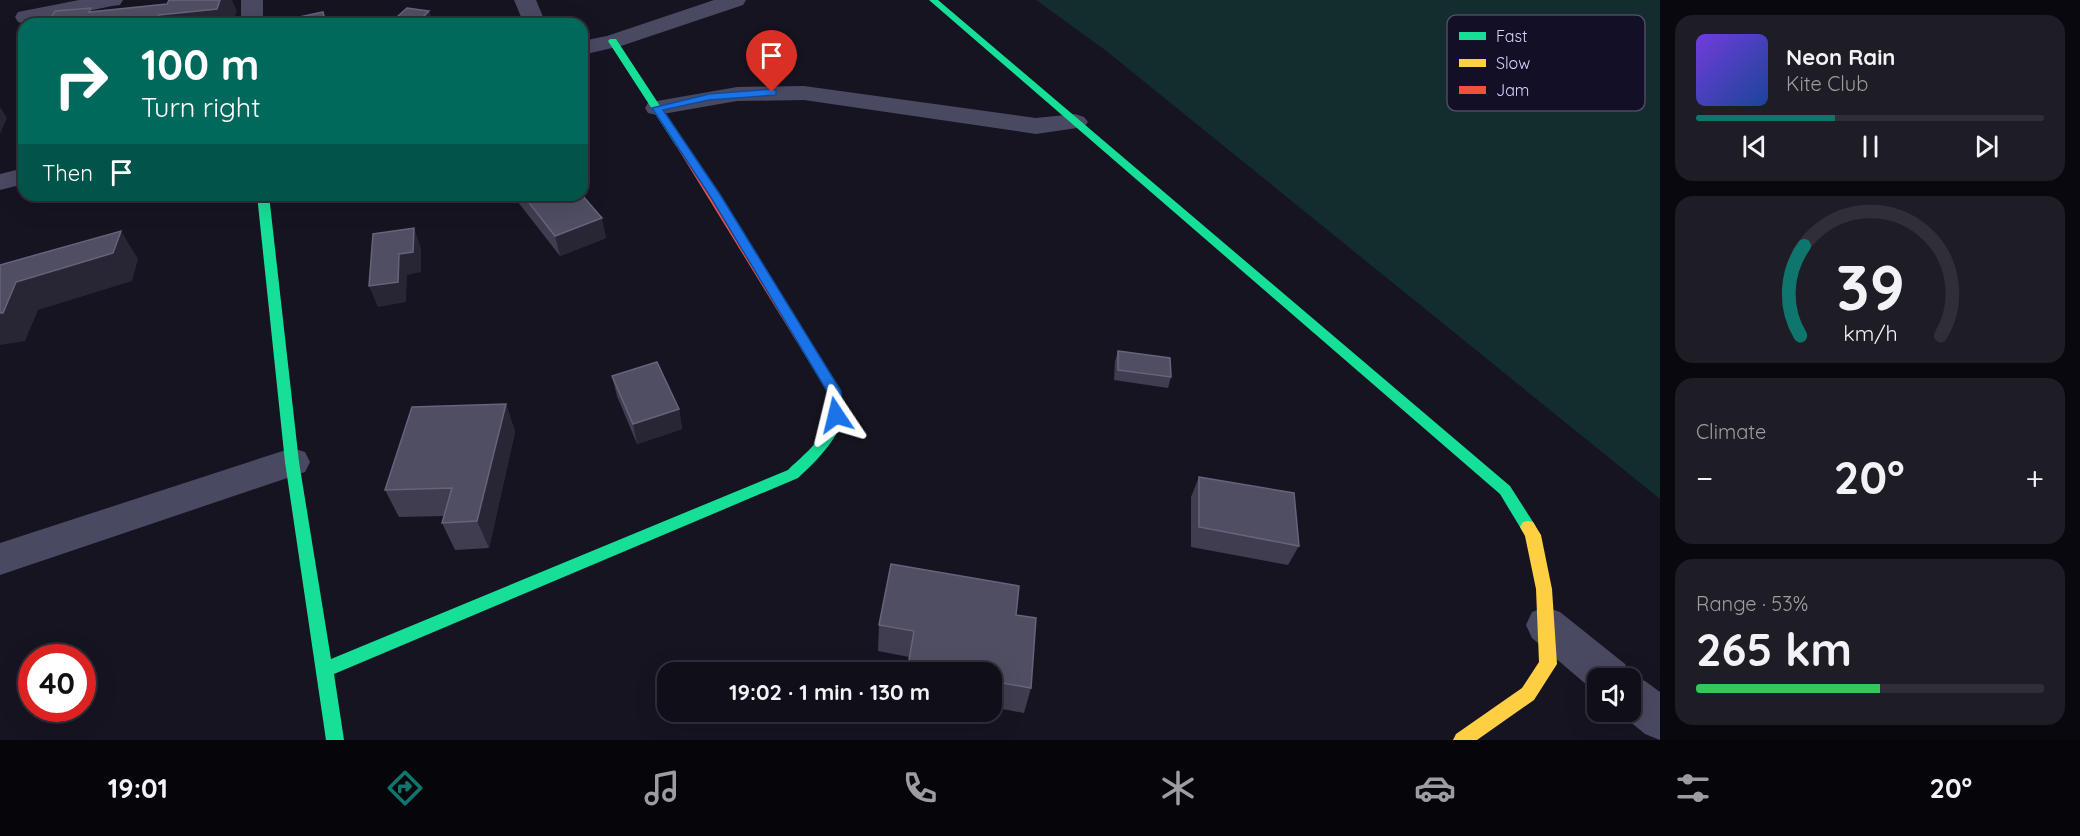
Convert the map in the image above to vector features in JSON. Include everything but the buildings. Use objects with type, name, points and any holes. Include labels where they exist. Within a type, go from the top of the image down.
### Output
[{"type":"street","points":[[21,13],[112,0]]},
{"type":"street","points":[[252,0],[252,18]]},
{"type":"street","points":[[525,0],[532,18]]},
{"type":"street","points":[[588,47],[613,41],[735,0]]},
{"type":"street","points":[[933,0],[1505,490],[1533,535],[1544,589],[1548,664],[1528,693],[1462,740]]},
{"type":"street","points":[[324,670],[793,474],[821,448],[836,415],[834,391],[716,196],[613,41]]},
{"type":"street","points":[[657,108],[737,94],[804,93],[1036,126],[1075,122]]},
{"type":"street","points":[[0,182],[18,178]]},
{"type":"street","points":[[264,201],[292,462],[335,740]]},
{"type":"street","points":[[0,559],[292,462]]},
{"type":"street","points":[[1546,625],[1598,668]]},
{"type":"street","points":[[1641,704],[1660,719]]},
{"type":"green space","points":[[1036,0],[1660,0],[1660,499],[1105,50]]},
{"type":"traffic: fast","points":[[933,0],[1505,490],[1528,527]]},
{"type":"traffic: fast","points":[[613,41],[680,144]]},
{"type":"traffic: fast","points":[[264,201],[292,462],[335,740]]},
{"type":"traffic: fast","points":[[324,670],[793,474],[828,436],[835,417],[835,406]]},
{"type":"traffic: slow","points":[[1462,740],[1528,694],[1548,664],[1544,589],[1533,535],[1528,527]]},
{"type":"traffic: jam","points":[[680,144],[834,391],[835,406]]},
{"type":"route","points":[[772,92],[709,97],[657,108],[716,196],[834,391],[836,415]]}]
